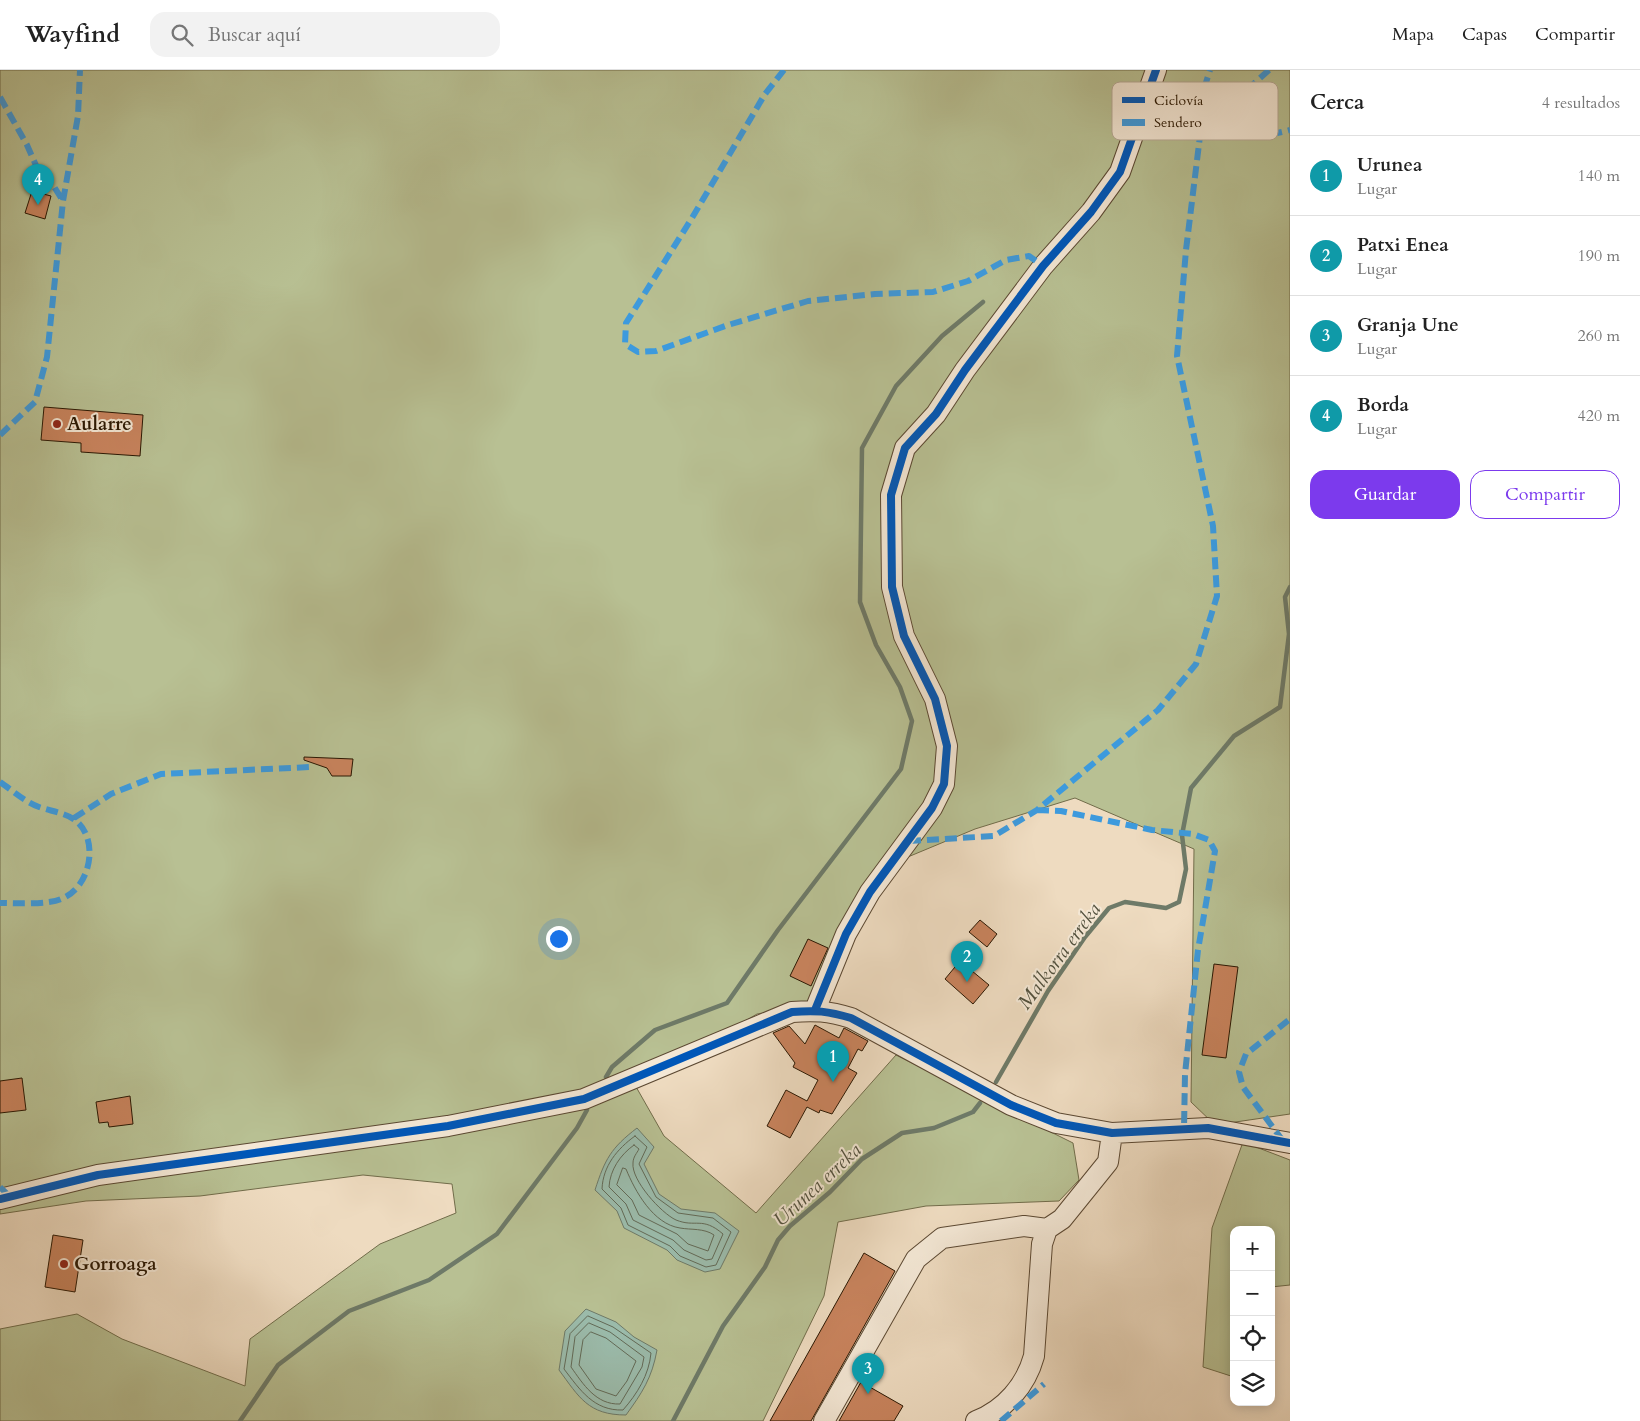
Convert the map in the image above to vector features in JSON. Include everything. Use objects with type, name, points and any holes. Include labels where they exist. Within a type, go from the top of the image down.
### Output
[{"type":"street","points":[[1152,82],[1156,70]]},
{"type":"street","points":[[815,1010],[846,934],[870,892],[932,808],[944,784],[947,746],[935,699],[904,636],[892,587],[891,495],[904,448],[936,414],[965,370],[1043,266],[1091,212],[1120,172],[1131,140]]},
{"type":"street","points":[[0,1199],[98,1175],[448,1126],[584,1099],[792,1012],[815,1010],[827,1011],[851,1018],[1011,1104],[1056,1123],[1112,1133],[1208,1128],[1290,1143]]},
{"type":"street","points":[[976,1421],[984,1418],[1016,1394],[1029,1374],[1034,1356],[1042,1244],[1047,1229],[1062,1219],[1108,1162],[1112,1133]]},
{"type":"street","points":[[824,1421],[916,1259],[942,1238],[1024,1226],[1047,1229]]},
{"type":"shaded area","points":[[0,70],[1290,70],[1290,1114],[1215,1125],[1191,1102],[1194,849],[1075,798],[975,829],[891,864],[819,1003],[757,1014],[635,1085],[664,1136],[756,1213],[896,1055],[1073,1143],[1079,1180],[1059,1201],[926,1206],[838,1222],[824,1296],[763,1421],[0,1421],[0,1329],[77,1314],[122,1339],[245,1386],[250,1339],[380,1244],[456,1213],[452,1184],[363,1175],[200,1196],[86,1201],[0,1214]]},
{"type":"shaded area","points":[[1243,1142],[1290,1160],[1290,1285],[1275,1287],[1275,1226],[1230,1226],[1230,1376],[1203,1367],[1212,1228]]},
{"type":"water","points":[[637,1128],[654,1147],[644,1164],[659,1194],[681,1209],[715,1213],[739,1231],[720,1269],[705,1272],[677,1260],[667,1250],[624,1228],[617,1211],[595,1190],[610,1155]]},
{"type":"water","points":[[586,1309],[616,1322],[634,1337],[657,1350],[646,1385],[626,1415],[602,1412],[593,1408],[579,1396],[559,1370],[565,1331]]},
{"type":"building","points":[[32,191],[51,196],[45,219],[25,213]]},
{"type":"building","points":[[44,407],[143,415],[140,456],[81,452],[81,443],[41,440]]},
{"type":"building","points":[[304,757],[353,759],[351,776],[332,776],[327,768],[304,760]]},
{"type":"building","points":[[980,920],[997,934],[987,947],[969,932]]},
{"type":"building","points":[[808,939],[828,948],[811,986],[790,976]]},
{"type":"building","points":[[960,961],[989,985],[973,1004],[945,979]]},
{"type":"building","points":[[1214,964],[1238,967],[1226,1058],[1202,1055]]},
{"type":"building","points":[[815,1025],[839,1038],[844,1028],[868,1041],[862,1051],[858,1049],[848,1068],[857,1073],[832,1114],[820,1110],[819,1113],[807,1107],[790,1138],[767,1126],[786,1090],[807,1101],[818,1080],[793,1067],[795,1063],[773,1033],[789,1026],[805,1044]]},
{"type":"building","points":[[22,1078],[26,1110],[0,1113],[0,1081]]},
{"type":"building","points":[[130,1096],[133,1124],[109,1127],[108,1122],[99,1123],[96,1102]]},
{"type":"building","name":"Gorroaga","points":[[53,1235],[83,1240],[75,1292],[45,1287]]},
{"type":"building","points":[[864,1253],[895,1271],[811,1421],[770,1421]]},
{"type":"building","points":[[861,1382],[903,1406],[894,1421],[839,1421]]},
{"type":"waterway","points":[[606,1077],[612,1067],[655,1030],[727,1003],[778,930],[901,769],[912,721],[900,687],[876,645],[860,602],[862,448],[896,386],[942,336],[983,302]]},
{"type":"waterway","name":"Malkorra erreka","points":[[996,1082],[1048,991],[1085,937],[1109,908],[1125,902],[1166,908],[1179,902],[1186,869],[1182,835],[1191,788],[1234,736],[1280,707],[1289,634],[1285,597],[1290,587]]},
{"type":"waterway","name":"Urunea erreka","points":[[673,1421],[723,1326],[765,1267],[778,1240],[790,1226],[830,1192],[862,1159],[902,1133],[934,1128],[973,1112],[980,1103]]},
{"type":"waterway","points":[[240,1421],[278,1365],[349,1311],[429,1280],[497,1234],[577,1128],[587,1110]]},
{"type":"marked path","points":[[0,435],[35,402],[47,357],[63,201],[78,116],[80,70]]},
{"type":"marked path","points":[[784,70],[765,94],[692,218],[626,323],[625,344],[638,352],[656,351],[728,325],[808,301],[875,294],[933,292],[968,281],[1006,260],[1029,256],[1043,266]]},
{"type":"marked path","points":[[1206,82],[1210,70]]},
{"type":"marked path","points":[[1256,82],[1269,70]]},
{"type":"marked path","points":[[0,97],[27,145],[42,179],[53,185],[63,201]]},
{"type":"marked path","points":[[1278,133],[1290,130]]},
{"type":"marked path","points":[[909,841],[994,836],[1037,810],[1158,710],[1196,664],[1217,596],[1213,526],[1177,356],[1186,250],[1200,140]]},
{"type":"marked path","points":[[74,818],[111,794],[161,774],[311,767]]},
{"type":"marked path","points":[[0,782],[34,805],[63,814],[75,820],[83,828],[88,839],[89,850],[89,862],[79,885],[61,899],[48,902],[0,903]]},
{"type":"marked path","points":[[1037,810],[1061,811],[1152,830],[1193,834],[1209,840],[1215,851],[1198,950],[1185,1074],[1184,1129]]},
{"type":"marked path","points":[[1283,1141],[1243,1087],[1239,1072],[1246,1054],[1290,1019]]},
{"type":"marked path","points":[[0,1187],[10,1197]]},
{"type":"marked path","points":[[1001,1421],[1044,1384]]},
{"type":"cycle path","points":[[1152,82],[1156,70]]},
{"type":"cycle path","points":[[815,1010],[846,934],[870,892],[932,808],[944,784],[947,746],[935,699],[904,636],[892,587],[891,495],[905,448],[936,414],[965,370],[1043,266],[1091,212],[1120,172],[1131,140]]},
{"type":"cycle path","points":[[0,1199],[98,1175],[448,1126],[584,1099],[792,1012],[800,1011],[828,1012],[851,1018],[1011,1105],[1056,1123],[1112,1133],[1208,1128],[1290,1143]]},
{"type":"place","name":"Borda","points":[[38,205]]},
{"type":"place","name":"Aularre","points":[[57,424]]},
{"type":"place","name":"Patxi Enea","points":[[967,982]]},
{"type":"place","name":"Urunea","points":[[833,1082]]},
{"type":"place","name":"Gorroaga","points":[[64,1264]]},
{"type":"place","name":"Granja Une","points":[[868,1394]]}]
